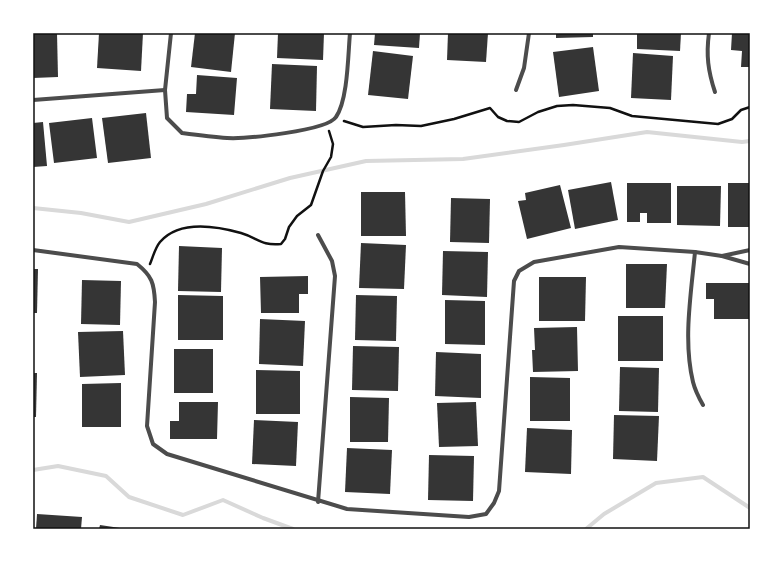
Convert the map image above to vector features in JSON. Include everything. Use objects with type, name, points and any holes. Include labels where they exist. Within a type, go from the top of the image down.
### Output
[{"type":"street","points":[[171,33],[165,90],[168,118],[182,133],[229,138],[283,134],[325,124],[336,118],[343,100],[350,33]]},
{"type":"street","points":[[516,90],[524,68],[529,33]]},
{"type":"street","points":[[709,33],[706,56],[708,73],[715,92]]},
{"type":"street","points":[[33,100],[165,90]]},
{"type":"street","points":[[318,235],[332,261],[335,276],[318,502]]},
{"type":"street","points":[[33,250],[137,264],[147,272],[154,285],[155,302],[147,426],[153,444],[167,454],[318,502],[354,509],[469,517],[486,514],[494,503],[499,491],[514,281],[519,270],[534,262],[619,247],[695,252],[722,256],[750,264]]},
{"type":"street","points":[[722,256],[750,250]]},
{"type":"street","points":[[695,252],[690,315],[689,354],[693,383],[703,405]]},
{"type":"path","points":[[337,115],[345,122],[363,127],[396,125],[421,126],[454,120],[490,108],[498,117],[507,121],[519,122],[551,108],[573,105],[610,108],[632,116],[718,124],[732,119],[741,110],[750,107]]},
{"type":"path","points":[[147,272],[159,243],[168,234],[182,229],[204,226],[242,233],[266,245],[281,244],[285,239],[289,226],[297,216],[311,205],[323,170],[331,157],[333,144],[325,124]]},
{"type":"building","points":[[33,33],[57,33],[58,77],[33,78]]},
{"type":"building","points":[[99,33],[143,33],[141,71],[97,68]]},
{"type":"building","points":[[195,33],[235,33],[231,72],[191,67]]},
{"type":"building","points":[[278,33],[324,33],[323,60],[277,58]]},
{"type":"building","points":[[375,33],[420,33],[419,48],[374,45]]},
{"type":"building","points":[[448,33],[488,33],[486,62],[447,60]]},
{"type":"building","points":[[556,33],[593,33],[593,37],[556,38]]},
{"type":"building","points":[[637,33],[681,33],[680,51],[637,49]]},
{"type":"building","points":[[732,33],[750,33],[750,67],[741,67],[742,51],[731,50]]},
{"type":"building","points":[[593,47],[599,91],[559,97],[553,52]]},
{"type":"building","points":[[373,51],[413,56],[408,99],[368,95]]},
{"type":"building","points":[[633,53],[673,56],[671,100],[631,98]]},
{"type":"building","points":[[272,64],[317,66],[316,111],[270,109]]},
{"type":"building","points":[[197,75],[237,78],[234,115],[186,112],[187,94],[196,94]]},
{"type":"building","points":[[146,113],[151,158],[108,163],[102,118]]},
{"type":"building","points":[[92,118],[97,158],[54,163],[49,123]]},
{"type":"building","points":[[43,122],[47,166],[33,167],[33,123]]},
{"type":"building","points":[[611,182],[618,220],[575,229],[568,190]]},
{"type":"building","points":[[627,183],[671,183],[671,223],[647,223],[647,213],[640,213],[640,222],[627,222]]},
{"type":"building","points":[[728,183],[750,183],[750,227],[728,227]]},
{"type":"building","points":[[560,185],[571,228],[527,239],[518,201],[526,200],[525,193]]},
{"type":"building","points":[[677,186],[721,186],[720,226],[677,225]]},
{"type":"building","points":[[361,192],[405,192],[406,236],[361,236]]},
{"type":"building","points":[[451,198],[490,199],[489,243],[450,242]]},
{"type":"building","points":[[361,243],[406,245],[404,289],[359,288]]},
{"type":"building","points":[[179,246],[222,248],[221,292],[178,291]]},
{"type":"building","points":[[443,251],[488,252],[487,297],[442,295]]},
{"type":"building","points":[[626,264],[667,264],[665,308],[626,308]]},
{"type":"building","points":[[33,269],[38,269],[37,313],[33,313]]},
{"type":"building","points":[[308,276],[308,294],[299,294],[299,313],[261,313],[260,277]]},
{"type":"building","points":[[539,277],[586,277],[585,321],[539,321]]},
{"type":"building","points":[[82,280],[121,281],[120,325],[81,324]]},
{"type":"building","points":[[706,283],[750,283],[750,319],[714,319],[714,299],[706,299]]},
{"type":"building","points":[[178,295],[223,296],[223,340],[178,340]]},
{"type":"building","points":[[356,295],[397,296],[396,341],[355,340]]},
{"type":"building","points":[[445,300],[485,301],[485,345],[445,344]]},
{"type":"building","points":[[618,316],[663,316],[663,361],[618,361]]},
{"type":"building","points":[[260,319],[305,321],[303,366],[259,364]]},
{"type":"building","points":[[577,327],[578,371],[533,372],[532,350],[535,350],[534,328]]},
{"type":"building","points":[[123,331],[125,375],[80,377],[78,332]]},
{"type":"building","points":[[353,346],[399,347],[398,391],[352,390]]},
{"type":"building","points":[[174,349],[213,349],[213,393],[174,393]]},
{"type":"building","points":[[436,352],[481,354],[481,398],[435,396]]},
{"type":"building","points":[[620,367],[659,368],[658,412],[619,411]]},
{"type":"building","points":[[256,370],[300,371],[300,414],[256,414]]},
{"type":"building","points":[[33,373],[37,373],[36,417],[33,417]]},
{"type":"building","points":[[530,377],[570,378],[570,421],[530,421]]},
{"type":"building","points":[[121,383],[121,427],[82,427],[82,384]]},
{"type":"building","points":[[350,397],[389,398],[388,442],[350,442]]},
{"type":"building","points":[[179,402],[218,402],[217,439],[170,439],[170,421],[179,421]]},
{"type":"building","points":[[476,402],[478,446],[439,447],[437,403]]},
{"type":"building","points":[[614,415],[659,416],[657,461],[613,459]]},
{"type":"building","points":[[254,420],[298,422],[296,466],[252,464]]},
{"type":"building","points":[[527,428],[572,430],[571,474],[525,472]]},
{"type":"building","points":[[347,448],[392,450],[390,494],[345,492]]},
{"type":"building","points":[[429,455],[474,456],[473,501],[428,500]]},
{"type":"building","points":[[37,514],[82,517],[81,529],[36,529]]},
{"type":"building","points":[[100,525],[120,528],[120,529],[99,529]]},
{"type":"waterway","points":[[33,208],[81,213],[129,222],[206,204],[290,178],[366,161],[463,159],[647,132],[742,142],[750,141]]},
{"type":"waterway","points":[[33,470],[58,466],[106,476],[129,497],[183,515],[223,500],[263,518],[293,529]]},
{"type":"waterway","points":[[586,529],[604,514],[656,483],[703,477],[750,508]]}]
